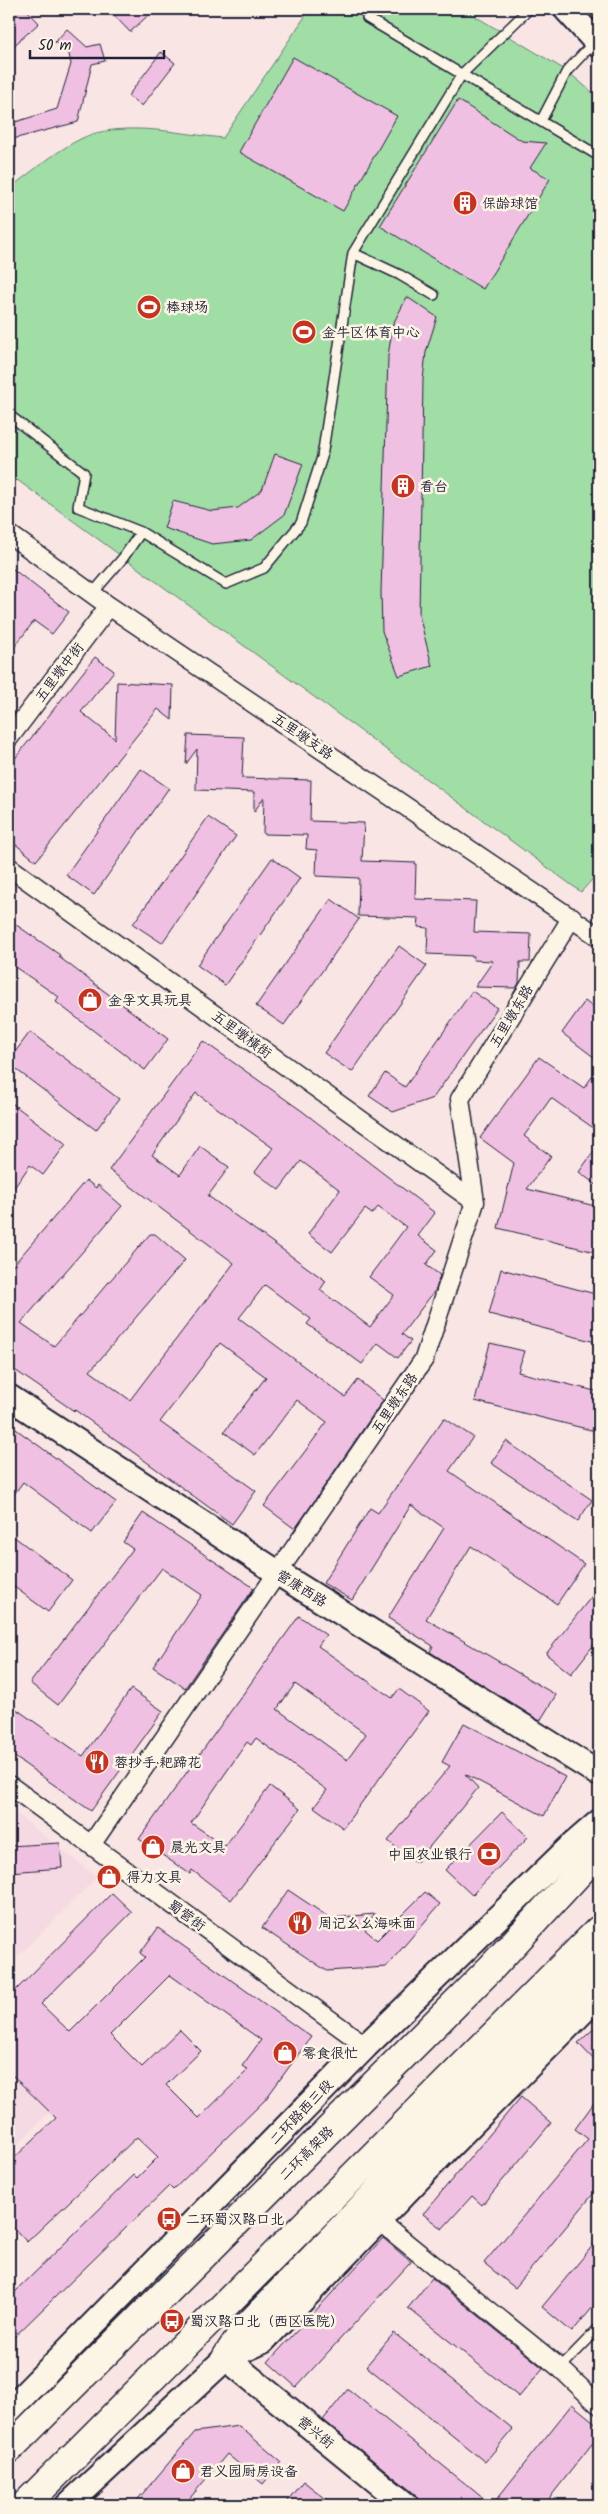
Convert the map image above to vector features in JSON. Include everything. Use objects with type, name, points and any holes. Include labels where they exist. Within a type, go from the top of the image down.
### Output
[{"type":"highway","name":"二环高架路","points":[[9,2450],[491,1968],[599,1851]]},
{"type":"highway","points":[[25,2505],[599,1930]]},
{"type":"highway","points":[[226,2358],[245,2329],[599,1962]]},
{"type":"main road","points":[[566,9],[597,43]]},
{"type":"main road","name":"营康西路","points":[[9,1397],[278,1573],[599,1774]]},
{"type":"main road","name":"二环路西三段","points":[[9,2410],[366,2046],[569,1848],[599,1822]]},
{"type":"main road","points":[[68,2505],[226,2358],[262,2341],[599,1995]]},
{"type":"main road","name":"营兴街","points":[[226,2358],[394,2501]]},
{"type":"street","name":"五里墩支路","points":[[9,534],[92,594],[599,937]]},
{"type":"street","name":"五里墩中街","points":[[9,738],[110,606]]},
{"type":"street","name":"五里墩横街","points":[[9,867],[475,1202]]},
{"type":"street","name":"五里墩东路","points":[[91,1845],[424,1359],[475,1202],[460,1099],[572,917]]},
{"type":"street","name":"蜀营街","points":[[9,1785],[366,2046]]},
{"type":"street","points":[[378,2220],[560,2368],[599,2405]]},
{"type":"lane","points":[[9,415],[84,473],[78,507],[141,532],[226,584],[264,568],[301,523],[322,457],[353,254],[462,74],[529,9]]},
{"type":"lane","points":[[367,18],[599,156]]},
{"type":"lane","points":[[541,121],[567,71],[597,43]]},
{"type":"lane","points":[[353,254],[400,275],[434,295]]},
{"type":"lane","points":[[92,594],[124,558],[141,532]]},
{"type":"lane","points":[[560,2368],[599,2328]]},
{"type":"shaded area","points":[[9,1808],[97,1877],[9,1965]]},
{"type":"shaded area","points":[[9,2014],[79,2082],[9,2153]]},
{"type":"green space","name":"金牛区体育中心","points":[[310,9],[463,9],[567,71],[599,98],[599,872],[581,892],[9,474],[9,189],[62,149],[96,133],[111,130],[143,129],[223,138]]},
{"type":"building","points":[[9,9],[26,9],[39,23],[9,50]]},
{"type":"building","points":[[108,9],[155,9],[130,32]]},
{"type":"building","points":[[67,29],[87,47],[100,44],[105,61],[92,64],[78,122],[9,140],[9,124],[57,109],[71,64],[69,54],[55,42]]},
{"type":"building","points":[[161,52],[175,63],[142,106],[128,96]]},
{"type":"building","points":[[293,57],[397,116],[343,211],[239,152]]},
{"type":"building","name":"保龄球馆","points":[[458,100],[522,141],[546,143],[530,168],[550,179],[483,289],[380,226]]},
{"type":"building","name":"看台","points":[[407,297],[437,317],[426,352],[423,380],[419,615],[432,666],[399,676],[382,631],[381,592],[388,356],[393,324]]},
{"type":"building","points":[[275,454],[303,464],[284,515],[251,540],[212,544],[164,528],[173,501],[212,511],[238,508],[262,490]]},
{"type":"building","points":[[9,566],[69,612],[52,634],[34,621],[9,654]]},
{"type":"building","points":[[95,657],[114,671],[81,712],[115,739],[117,682],[173,685],[172,720],[158,709],[36,861],[9,839],[9,766]]},
{"type":"building","points":[[188,735],[244,737],[242,778],[311,780],[310,821],[364,823],[362,861],[416,863],[415,899],[476,901],[474,932],[531,934],[530,962],[520,962],[519,983],[516,988],[475,987],[493,961],[473,960],[474,956],[427,954],[428,928],[418,927],[419,918],[358,916],[359,878],[316,876],[317,850],[306,849],[307,835],[263,834],[264,797],[254,812],[254,792],[196,790],[197,749],[186,764]]},
{"type":"building","points":[[141,769],[170,789],[168,789],[94,895],[66,875]]},
{"type":"building","points":[[208,817],[236,836],[162,943],[133,924]]},
{"type":"building","points":[[272,858],[300,878],[225,985],[197,965]]},
{"type":"building","points":[[331,899],[359,919],[284,1025],[256,1006]]},
{"type":"building","points":[[9,920],[60,955],[59,957],[168,1039],[145,1070],[56,1002],[59,997],[9,963]]},
{"type":"building","points":[[399,946],[427,966],[352,1072],[324,1053]]},
{"type":"building","points":[[472,991],[497,1008],[433,1098],[393,1112],[369,1096],[385,1073],[405,1087]]},
{"type":"building","points":[[585,1001],[599,1012],[599,1061],[562,1033]]},
{"type":"building","points":[[30,1032],[119,1099],[96,1130],[9,1064],[9,1060]]},
{"type":"building","points":[[203,1041],[302,1111],[435,1213],[418,1236],[437,1250],[426,1265],[440,1275],[436,1289],[402,1334],[411,1341],[398,1358],[378,1343],[362,1364],[307,1324],[311,1319],[265,1285],[239,1318],[345,1397],[358,1380],[383,1400],[295,1529],[264,1506],[327,1422],[297,1400],[255,1455],[224,1432],[266,1377],[220,1343],[160,1422],[256,1491],[232,1524],[75,1410],[9,1366],[9,1270],[86,1180],[96,1188],[98,1185],[122,1206],[21,1323],[54,1346],[150,1234],[155,1234],[185,1260],[90,1371],[130,1400],[234,1263],[109,1170]],"holes":[[[196,1093],[273,1148],[255,1172],[279,1190],[301,1161],[340,1190],[308,1234],[332,1252],[365,1209],[372,1214],[378,1207],[406,1227],[369,1277],[394,1295],[370,1327],[320,1290],[326,1281],[208,1196],[229,1167],[200,1146],[180,1175],[152,1155]]]},
{"type":"building","points":[[539,1057],[584,1088],[599,1067],[599,1132],[551,1098],[524,1136],[551,1156],[527,1189],[599,1207],[599,1253],[498,1228],[514,1163],[480,1138]]},
{"type":"building","points":[[9,1101],[66,1144],[43,1175],[30,1165],[9,1195]]},
{"type":"building","points":[[599,1144],[599,1187],[579,1172]]},
{"type":"building","points":[[501,1269],[599,1295],[599,1343],[489,1314]]},
{"type":"building","points":[[490,1343],[524,1351],[518,1372],[599,1392],[599,1432],[475,1401]]},
{"type":"building","points":[[444,1418],[473,1437],[449,1471],[584,1564],[557,1604],[471,1546],[426,1619],[556,1695],[540,1721],[430,1652],[433,1646],[388,1618],[444,1528],[411,1505],[352,1600],[323,1583],[370,1508],[378,1513]]},
{"type":"building","points":[[9,1424],[116,1502],[92,1533],[23,1482],[9,1501]]},
{"type":"building","points":[[506,1441],[592,1500],[578,1521],[491,1463]]},
{"type":"building","points":[[143,1513],[254,1588],[185,1688],[153,1667],[202,1595],[162,1568],[58,1705],[30,1683],[133,1549],[123,1542]]},
{"type":"building","points":[[9,1533],[72,1580],[48,1612],[9,1583]]},
{"type":"building","points":[[599,1587],[599,1638],[571,1674],[546,1654]]},
{"type":"building","points":[[299,1616],[326,1635],[318,1646],[392,1698],[399,1689],[429,1711],[343,1828],[314,1807],[327,1790],[256,1738],[251,1745],[247,1742],[191,1823],[225,1846],[270,1786],[300,1809],[231,1900],[192,1870],[190,1874],[139,1839]],"holes":[[[295,1684],[366,1734],[347,1760],[277,1709]]]},
{"type":"building","points":[[131,1689],[163,1711],[91,1811],[9,1753],[9,1704],[83,1756]]},
{"type":"building","points":[[464,1723],[565,1777],[544,1816],[465,1774],[478,1788],[416,1863],[388,1841],[450,1766],[442,1762]]},
{"type":"building","points":[[502,1812],[528,1837],[472,1895],[445,1870]]},
{"type":"building","points":[[60,1843],[62,1868],[9,1872],[9,1846]]},
{"type":"building","points":[[288,1890],[330,1918],[375,1914],[363,1928],[377,1940],[425,1892],[440,1904],[386,1967],[327,1971],[262,1928]]},
{"type":"building","points":[[112,1893],[132,1912],[41,2004],[70,2032],[145,1957],[140,1953],[158,1928],[311,2037],[265,2100],[173,2190],[169,2186],[9,2342],[9,2298],[134,2175],[137,2178],[158,2157],[137,2137],[27,2242],[9,2223],[9,2163],[56,2118],[9,2072],[9,1997]],"holes":[[[170,1975],[261,2040],[242,2066],[248,2070],[199,2118],[166,2085],[201,2051],[180,2030],[142,2067],[110,2035]]]},
{"type":"building","points":[[599,2024],[599,2065],[578,2043]]},
{"type":"building","points":[[599,2096],[599,2187],[515,2288],[484,2263],[588,2139],[575,2129]]},
{"type":"building","points":[[521,2097],[551,2123],[482,2205],[472,2196],[442,2229],[423,2214]]},
{"type":"building","points":[[383,2238],[411,2262],[296,2387],[268,2362]]},
{"type":"building","points":[[599,2238],[599,2300],[572,2332],[542,2307]]},
{"type":"building","points":[[432,2278],[543,2368],[519,2397],[408,2308]]},
{"type":"building","points":[[394,2333],[513,2429],[485,2462],[366,2366]]},
{"type":"building","points":[[348,2389],[491,2505],[423,2505],[419,2502],[415,2494],[323,2420]]},
{"type":"building","points":[[572,2404],[599,2426],[599,2435],[544,2505],[492,2505]]},
{"type":"building","points":[[239,2426],[281,2462],[263,2484],[227,2454],[184,2505],[133,2505],[195,2432]]},
{"type":"building","points":[[303,2481],[334,2505],[284,2505]]},
{"type":"place","name":"保龄球馆","points":[[465,203]]},
{"type":"place","name":"棒球场","points":[[149,307]]},
{"type":"place","name":"金牛区体育中心","points":[[304,332]]},
{"type":"place","name":"看台","points":[[403,486]]},
{"type":"place","name":"金孚文具玩具","points":[[90,1000]]},
{"type":"place","name":"蓉抄手·耙蹄花","points":[[97,1762]]},
{"type":"place","name":"晨光文具","points":[[153,1847]]},
{"type":"place","name":"中国农业银行","points":[[489,1854]]},
{"type":"place","name":"得力文具","points":[[109,1877]]},
{"type":"place","name":"周记幺幺海味面","points":[[300,1923]]},
{"type":"place","name":"零食很忙","points":[[285,2053]]},
{"type":"place","name":"二环蜀汉路口北","points":[[169,2219]]},
{"type":"place","name":"蜀汉路口北（西区医院）","points":[[172,2321]]},
{"type":"place","name":"君义园厨房设备","points":[[183,2471]]}]
